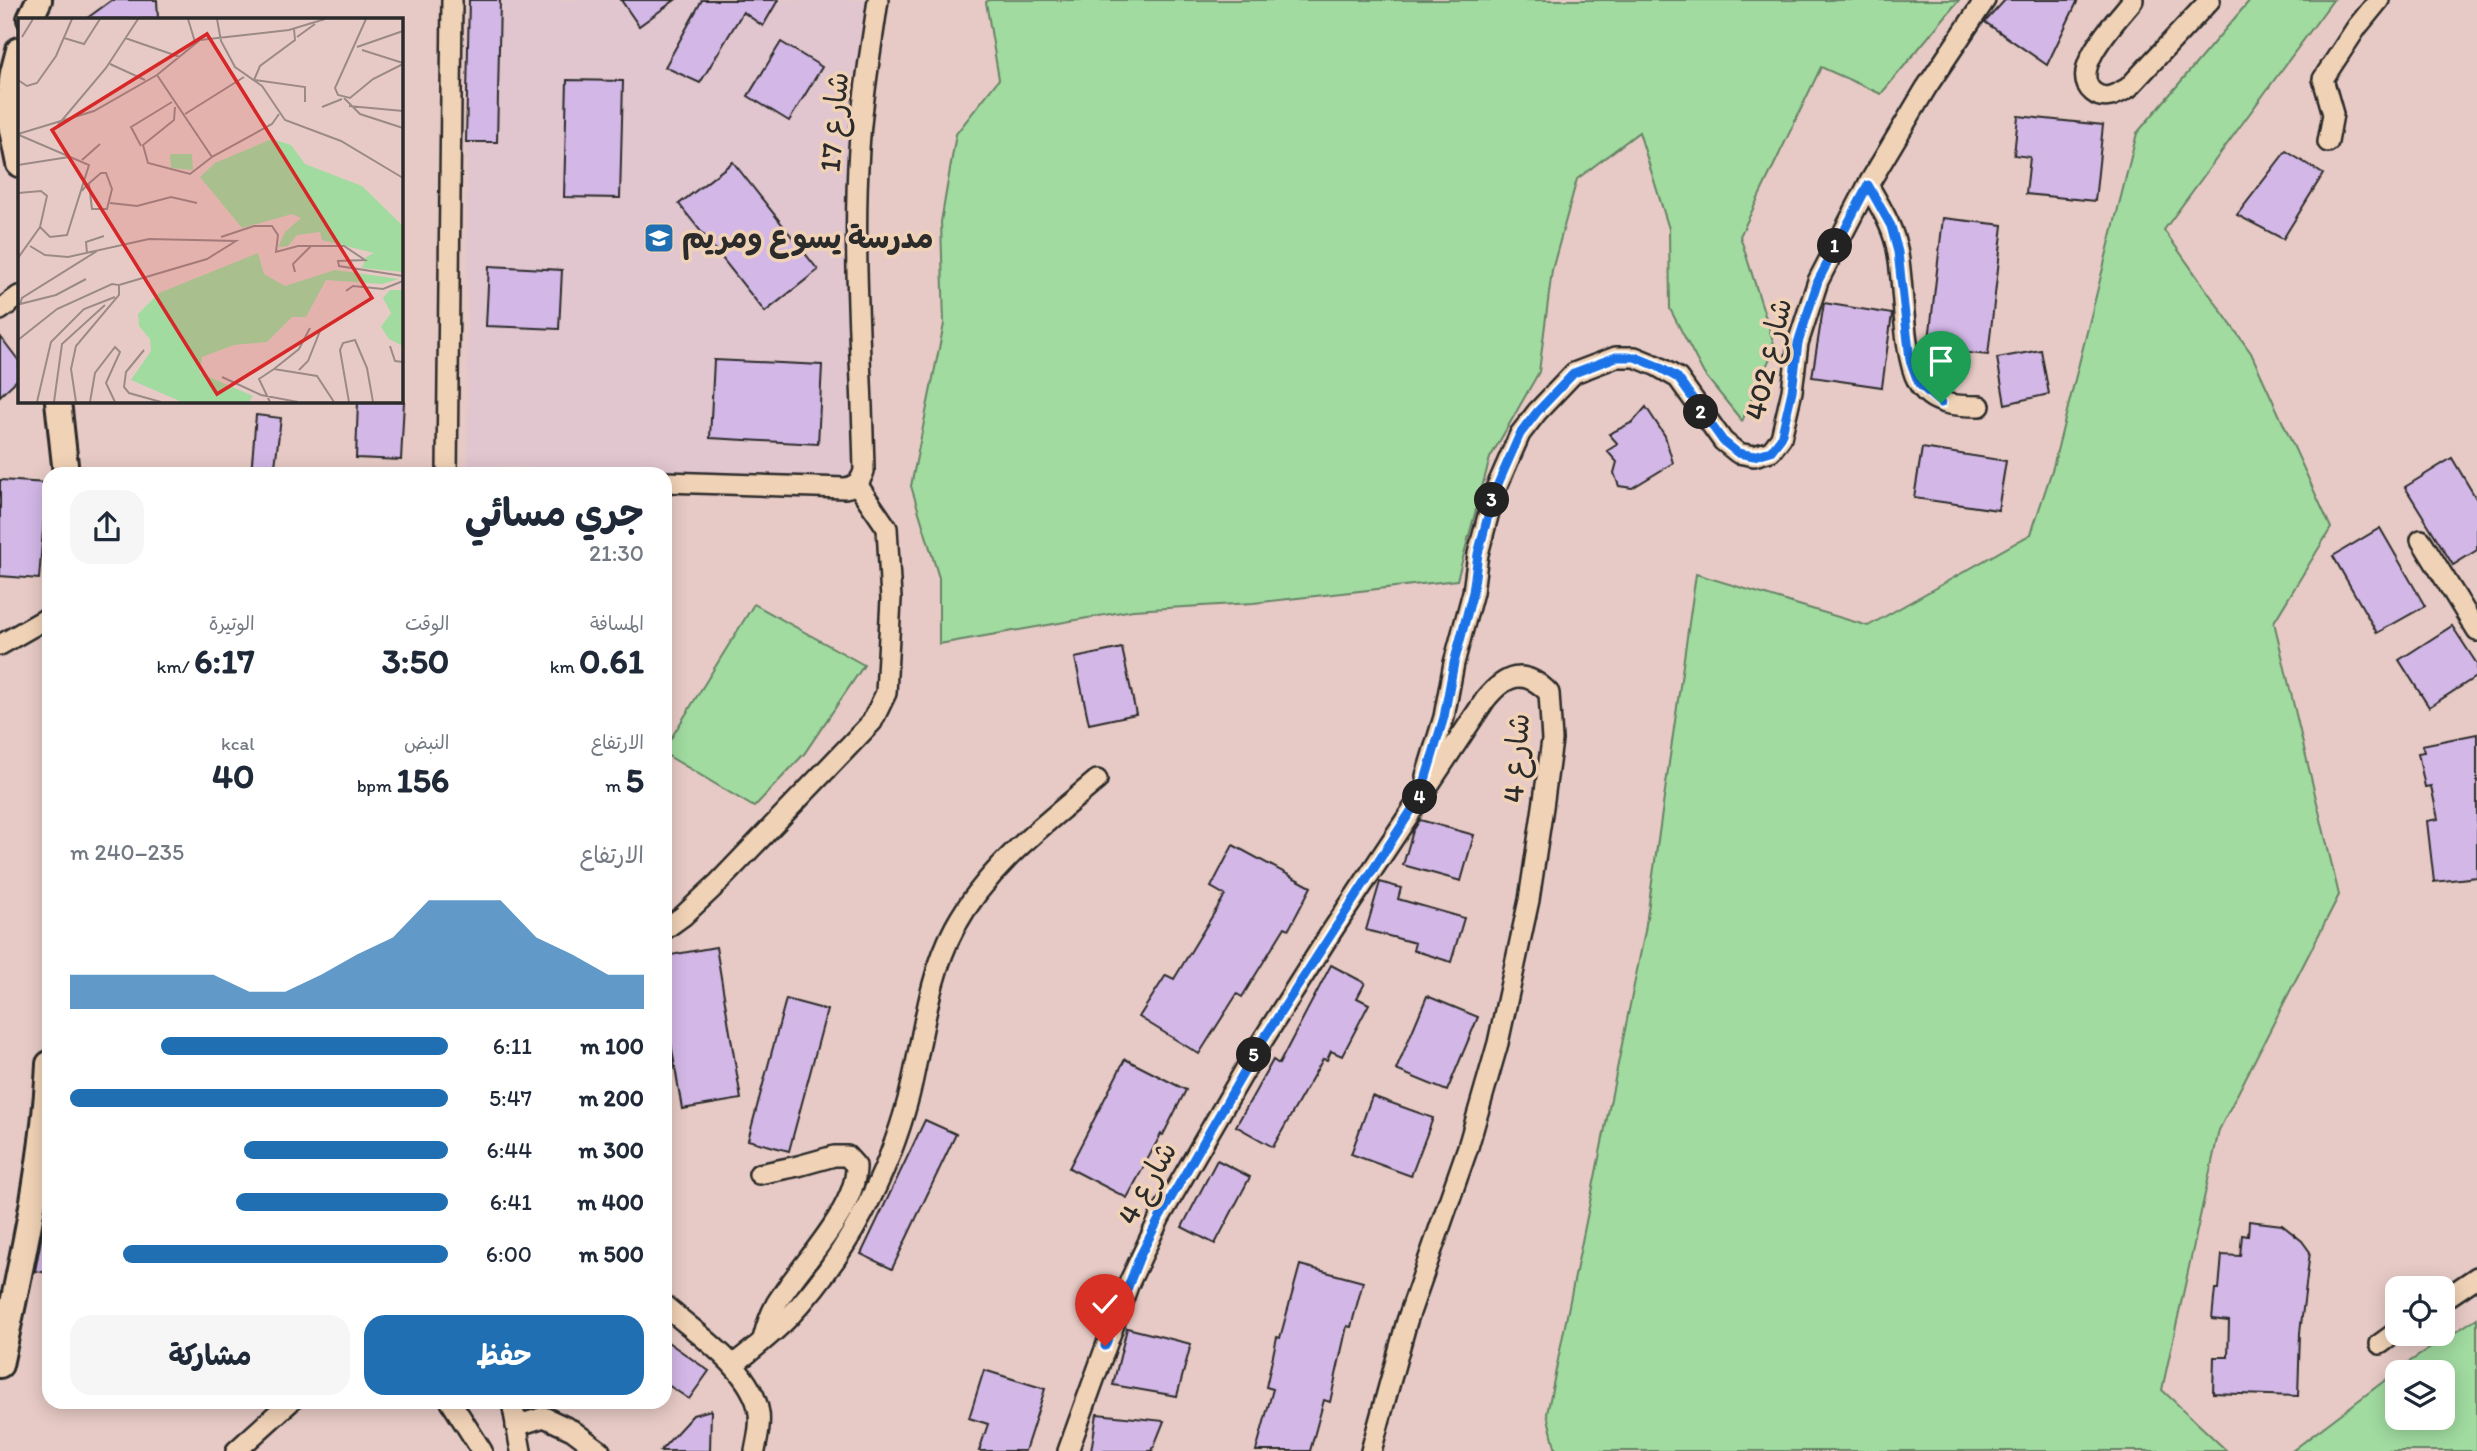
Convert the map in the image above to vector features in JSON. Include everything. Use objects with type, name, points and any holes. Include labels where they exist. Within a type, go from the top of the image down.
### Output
[{"type":"street","points":[[30,18],[39,0]]},
{"type":"street","points":[[447,467],[452,0]]},
{"type":"street","name":"شارع 17","points":[[857,484],[864,471],[858,249],[859,151],[863,100],[878,0]]},
{"type":"street","name":"شارع 402","points":[[1420,797],[1444,717],[1454,663],[1473,592],[1478,554],[1494,493],[1520,434],[1574,373],[1616,357],[1635,357],[1678,378],[1723,441],[1738,453],[1754,456],[1771,451],[1781,438],[1792,391],[1798,343],[1818,281],[1868,185],[1926,88],[1985,0]]},
{"type":"street","points":[[2133,0],[2096,47],[2084,72],[2088,88],[2098,96],[2114,96],[2128,88],[2210,0]]},
{"type":"street","points":[[2328,142],[2333,114],[2323,79],[2357,27],[2379,0]]},
{"type":"street","points":[[18,54],[4,109],[18,160]]},
{"type":"street","points":[[1868,185],[1891,226],[1895,239],[1910,360],[1919,384],[1941,403],[1980,406]]},
{"type":"street","points":[[0,310],[18,297]]},
{"type":"street","points":[[58,402],[65,467]]},
{"type":"street","points":[[672,482],[845,488],[857,484],[887,528],[891,598],[886,693],[872,722],[717,884],[672,924]]},
{"type":"street","points":[[2421,540],[2477,631]]},
{"type":"street","points":[[0,645],[42,621]]},
{"type":"street","name":"شارع 4","points":[[1069,1451],[1129,1283],[1160,1217],[1259,1046],[1479,709],[1499,683],[1526,676],[1549,692],[1552,740],[1527,911],[1498,1043],[1468,1147],[1407,1321],[1371,1451]]},
{"type":"street","points":[[733,1365],[789,1317],[808,1295],[873,1196],[909,1096],[930,999],[954,929],[970,902],[1024,841],[1097,780]]},
{"type":"street","points":[[0,1364],[22,1260],[42,1133]]},
{"type":"street","points":[[759,1174],[798,1167],[834,1156],[847,1156],[856,1166],[857,1179],[845,1205],[775,1306],[761,1343]]},
{"type":"street","points":[[2455,1292],[2477,1277]]},
{"type":"street","points":[[672,1312],[733,1365],[750,1386],[759,1413],[755,1451]]},
{"type":"street","points":[[2380,1344],[2385,1340]]},
{"type":"street","points":[[245,1447],[283,1409]]},
{"type":"street","points":[[455,1409],[482,1451]]},
{"type":"street","points":[[513,1409],[521,1451]]},
{"type":"street","points":[[516,1426],[544,1417],[572,1430],[600,1451]]},
{"type":"shaded area","name":"مدرسة يسوع ومريم","points":[[466,0],[869,0],[853,102],[849,191],[853,482],[672,474],[672,467],[468,465]]},
{"type":"green space","points":[[1959,0],[1881,94],[1821,67],[1740,236],[1775,347],[1742,421],[1704,374],[1670,309],[1669,229],[1639,132],[1577,179],[1552,270],[1539,372],[1490,458],[1457,580],[1253,603],[1133,610],[939,644],[939,578],[911,486],[944,324],[941,222],[956,134],[999,79],[986,2]]},
{"type":"green space","points":[[2250,0],[2333,0],[2164,230],[2251,353],[2331,528],[2274,622],[2339,895],[2219,1130],[2162,1390],[2227,1451],[1556,1451],[1547,1414],[1645,931],[1696,574],[1868,626],[2031,534],[2053,467],[2137,133]]},
{"type":"green space","points":[[754,604],[864,665],[804,754],[754,807],[672,758],[672,737]]},
{"type":"green space","points":[[2477,1318],[2477,1451],[2292,1451],[2385,1380],[2385,1430],[2455,1430],[2455,1360],[2412,1360],[2434,1346],[2455,1346],[2455,1332]]},
{"type":"building","points":[[112,0],[157,0],[158,18],[87,18]]},
{"type":"building","points":[[469,0],[500,0],[497,142],[466,142]]},
{"type":"building","points":[[621,0],[675,0],[639,26]]},
{"type":"building","points":[[702,0],[778,0],[763,26],[743,12],[700,83],[665,67]]},
{"type":"building","points":[[2005,0],[2078,0],[2047,65],[1985,22]]},
{"type":"building","points":[[781,42],[822,67],[789,121],[748,96]]},
{"type":"building","points":[[567,80],[623,81],[620,198],[564,197]]},
{"type":"building","points":[[2018,116],[2103,125],[2095,201],[2026,194],[2030,157],[2014,155]]},
{"type":"building","points":[[2286,151],[2323,174],[2283,239],[2237,215]]},
{"type":"building","points":[[733,162],[818,270],[765,312],[679,204]]},
{"type":"building","points":[[1943,218],[2003,225],[1988,355],[1928,349]]},
{"type":"building","points":[[489,266],[562,270],[559,329],[486,326]]},
{"type":"building","points":[[1824,303],[1892,314],[1882,387],[1812,377]]},
{"type":"building","points":[[0,336],[18,360],[18,379],[0,396]]},
{"type":"building","points":[[2041,350],[2049,394],[2005,404],[1997,358]]},
{"type":"building","points":[[714,360],[822,365],[818,444],[710,438]]},
{"type":"building","points":[[404,401],[401,460],[356,458],[358,402]]},
{"type":"building","points":[[1646,407],[1665,436],[1673,463],[1632,488],[1619,486],[1614,473],[1617,462],[1607,451],[1618,444],[1609,434],[1633,422]]},
{"type":"building","points":[[256,415],[281,418],[275,467],[252,467]]},
{"type":"building","points":[[1922,448],[2006,461],[1998,510],[1914,498]]},
{"type":"building","points":[[2452,458],[2477,500],[2477,550],[2453,565],[2405,487]]},
{"type":"building","points":[[0,480],[42,483],[39,579],[0,576]]},
{"type":"building","points":[[2380,528],[2425,606],[2377,633],[2333,556]]},
{"type":"building","points":[[2452,626],[2477,664],[2477,676],[2429,707],[2399,660]]},
{"type":"building","points":[[1122,648],[1136,714],[1089,724],[1075,658]]},
{"type":"building","points":[[2477,734],[2477,877],[2434,882],[2427,821],[2438,819],[2431,786],[2425,787],[2418,753],[2424,752],[2422,745]]},
{"type":"building","points":[[1420,820],[1474,835],[1461,881],[1403,865],[1413,831]]},
{"type":"building","points":[[1233,845],[1311,887],[1289,929],[1285,927],[1242,997],[1237,994],[1199,1054],[1139,1017],[1166,975],[1174,979],[1225,895],[1211,887]]},
{"type":"building","points":[[1380,882],[1401,888],[1398,899],[1464,918],[1451,962],[1413,950],[1415,943],[1366,930]]},
{"type":"building","points":[[716,947],[741,1099],[682,1109],[672,1049],[672,955]]},
{"type":"building","points":[[1331,965],[1365,983],[1357,998],[1369,1004],[1342,1056],[1331,1051],[1327,1060],[1323,1059],[1273,1147],[1236,1126],[1273,1060],[1279,1064]]},
{"type":"building","points":[[1427,996],[1478,1017],[1447,1091],[1396,1070]]},
{"type":"building","points":[[786,999],[827,1010],[789,1151],[748,1140]]},
{"type":"building","points":[[1125,1059],[1186,1090],[1127,1198],[1069,1168]]},
{"type":"building","points":[[1372,1096],[1433,1118],[1411,1176],[1351,1154]]},
{"type":"building","points":[[925,1120],[956,1134],[892,1269],[861,1254]]},
{"type":"building","points":[[1217,1160],[1250,1177],[1215,1244],[1182,1227]]},
{"type":"building","points":[[2249,1221],[2282,1225],[2302,1241],[2310,1252],[2300,1333],[2298,1396],[2213,1393],[2214,1357],[2228,1357],[2229,1321],[2212,1319],[2215,1289],[2219,1289],[2222,1255],[2240,1256],[2242,1235],[2248,1236]]},
{"type":"building","points":[[42,1234],[42,1272],[35,1271]]},
{"type":"building","points":[[1300,1265],[1363,1282],[1351,1327],[1347,1326],[1330,1402],[1324,1400],[1310,1451],[1256,1451],[1273,1389],[1266,1387],[1277,1337],[1280,1338]]},
{"type":"building","points":[[1127,1328],[1191,1344],[1177,1396],[1113,1385]]},
{"type":"building","points":[[672,1345],[709,1371],[689,1399],[672,1388]]},
{"type":"building","points":[[984,1370],[1045,1389],[1025,1451],[979,1451],[988,1424],[969,1418]]},
{"type":"building","points":[[711,1410],[710,1451],[660,1451],[693,1415]]},
{"type":"building","points":[[1097,1414],[1164,1421],[1152,1451],[1091,1451]]},
{"type":"place","name":"مدرسة يسوع ومريم","points":[[659,238]]},
{"type":"route","points":[[1105,1346],[1140,1256],[1160,1217],[1259,1046],[1420,797],[1444,717],[1454,663],[1473,592],[1478,554],[1494,493],[1520,434],[1537,412],[1574,373],[1616,357],[1635,357],[1678,378],[1723,441],[1738,453],[1754,456],[1771,451],[1781,438],[1792,391],[1798,343],[1818,281],[1868,185],[1891,226],[1898,252],[1910,360],[1919,384],[1941,403]]}]
